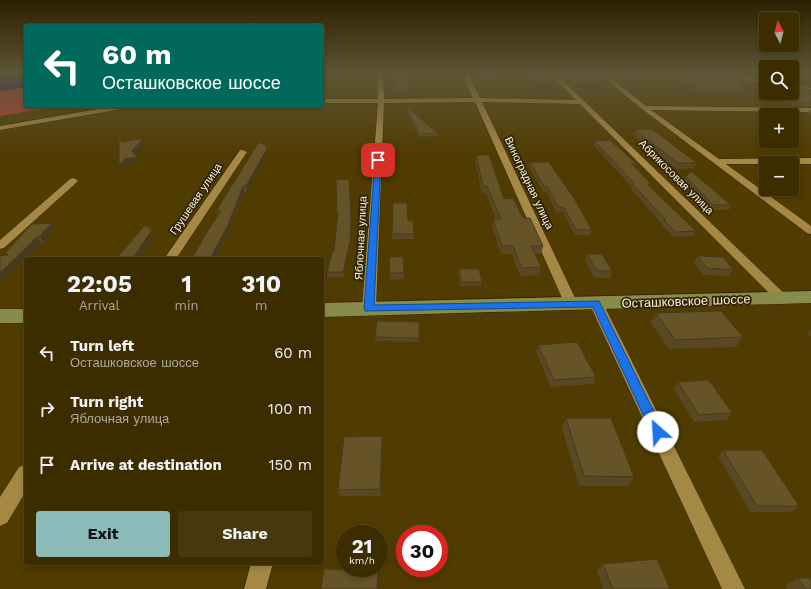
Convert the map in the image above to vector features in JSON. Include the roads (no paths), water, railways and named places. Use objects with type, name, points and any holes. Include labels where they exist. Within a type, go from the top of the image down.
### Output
[{"type":"street","points":[[324,101],[430,100]]},
{"type":"street","name":"Виноградная улица","points":[[477,100],[571,304]]},
{"type":"street","points":[[503,100],[583,102]]},
{"type":"street","points":[[635,100],[811,232]]},
{"type":"street","name":"Яблочная улица","points":[[369,308],[381,101]]},
{"type":"street","name":"Абрикосовая улица","points":[[583,102],[782,298]]},
{"type":"street","points":[[0,128],[116,108]]},
{"type":"street","points":[[644,108],[811,110]]},
{"type":"street","name":"Грушевая улица","points":[[171,257],[243,152]]},
{"type":"street","points":[[716,162],[811,161]]},
{"type":"street","points":[[0,246],[73,182]]},
{"type":"street","name":"Осташковское шоссе","points":[[324,310],[811,298]]},
{"type":"street","points":[[596,303],[734,589]]},
{"type":"street","points":[[0,316],[24,316]]},
{"type":"street","points":[[0,516],[24,479]]},
{"type":"street","points":[[255,589],[261,565]]}]
